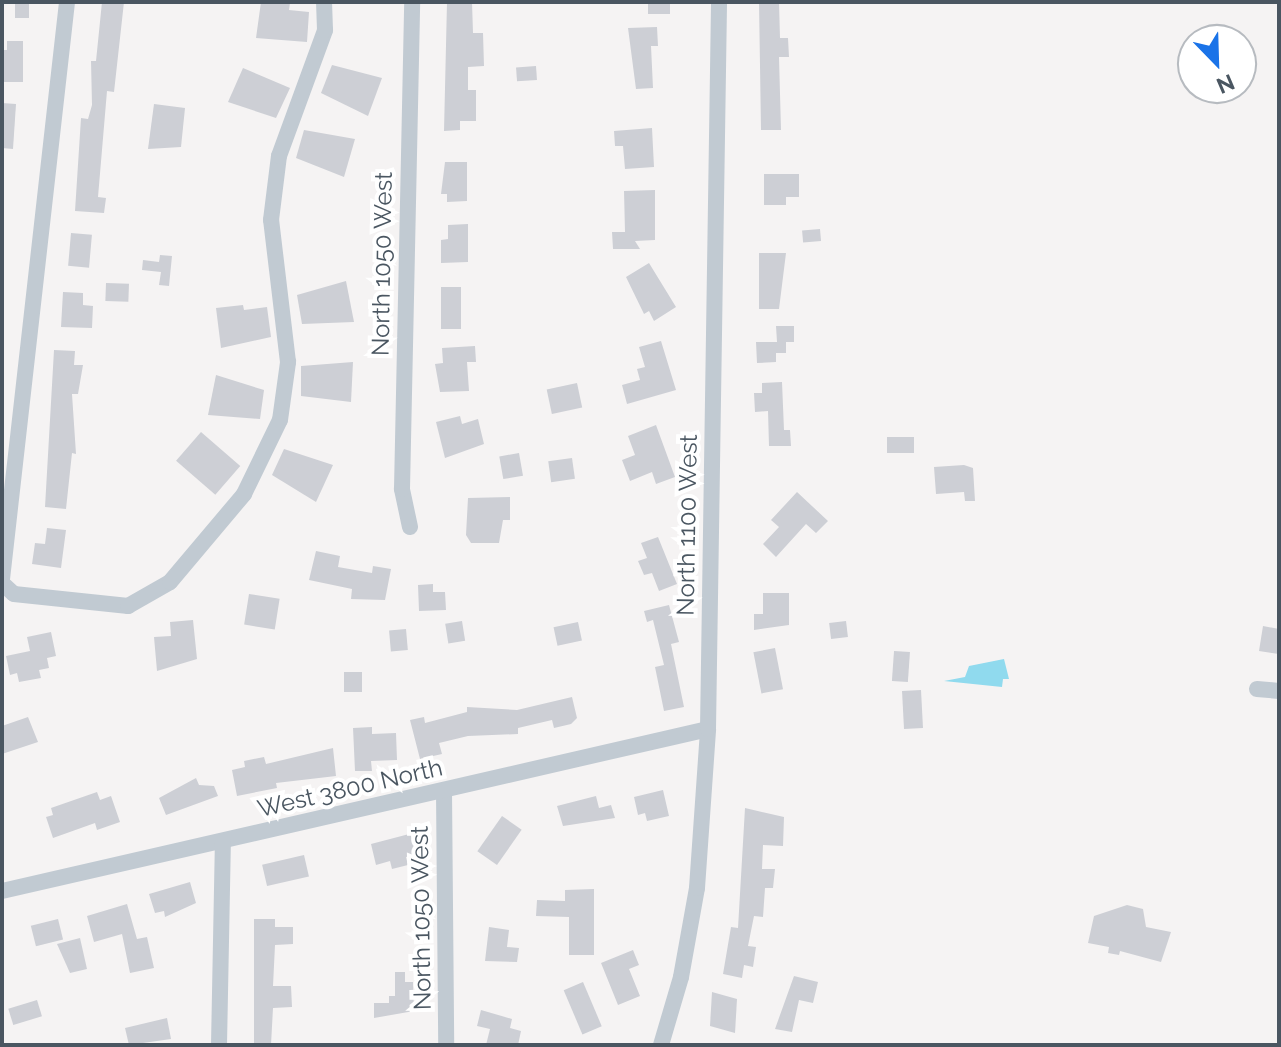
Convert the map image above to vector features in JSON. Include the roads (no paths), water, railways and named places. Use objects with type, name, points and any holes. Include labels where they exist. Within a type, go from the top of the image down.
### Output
[{"type":"street","points":[[67,2],[9,453],[2,581],[14,594],[128,606],[170,582],[244,494],[280,420],[288,362],[271,220],[279,156],[325,30],[324,2]]},
{"type":"street","name":"North 1050 West","points":[[410,527],[402,489],[412,2]]},
{"type":"street","name":"North 1100 West","points":[[661,1045],[681,977],[697,888],[708,729],[719,2]]},
{"type":"street","points":[[1257,689],[1279,691]]},
{"type":"street","name":"West 3800 North","points":[[2,891],[708,729]]},
{"type":"street","name":"North 1050 West","points":[[444,791],[446,1045]]},
{"type":"street","points":[[219,1045],[223,842]]},
{"type":"water","points":[[1004,659],[1009,679],[1003,679],[1002,687],[944,681],[965,677],[969,666]]}]
